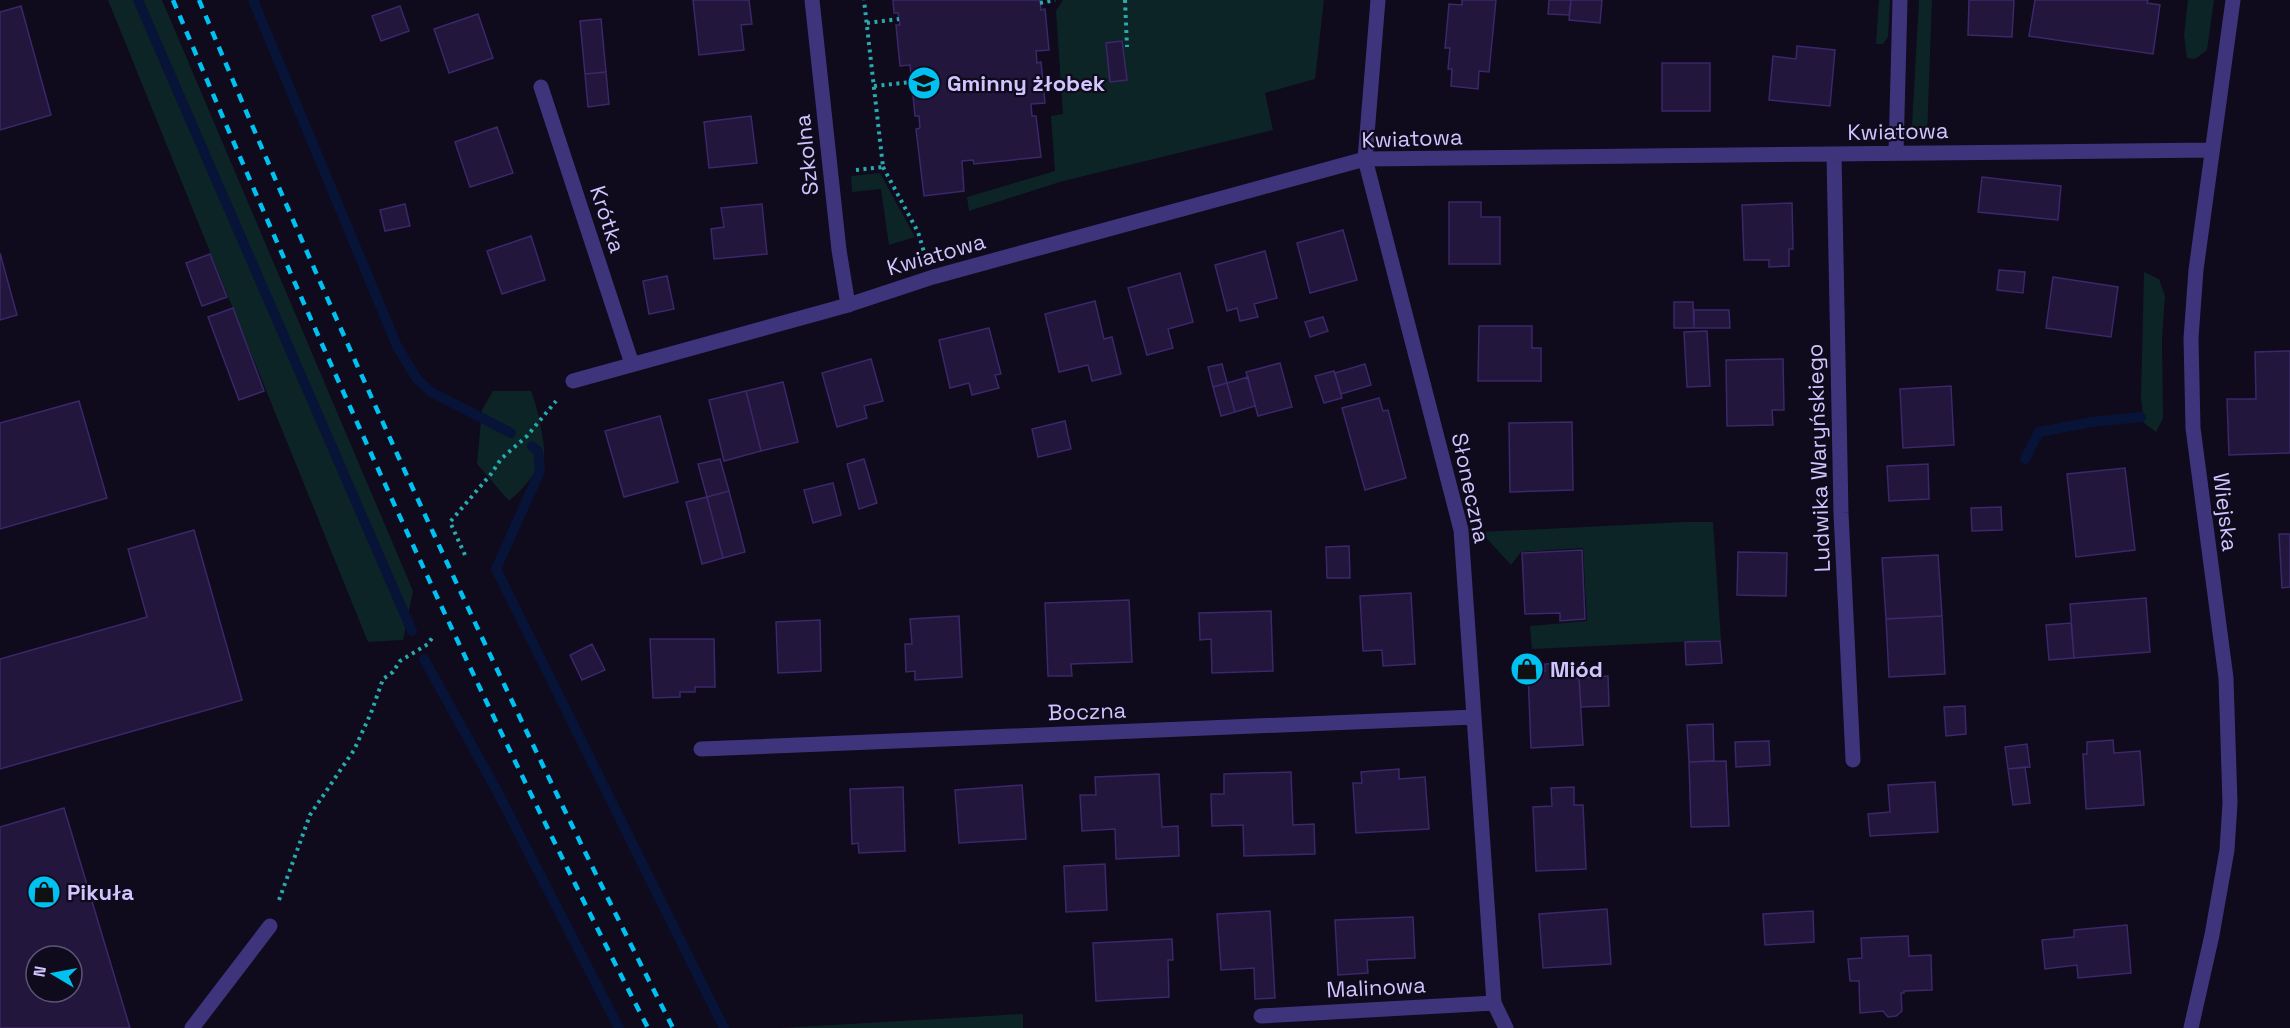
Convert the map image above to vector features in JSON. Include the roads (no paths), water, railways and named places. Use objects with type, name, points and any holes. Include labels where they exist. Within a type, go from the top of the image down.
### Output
[{"type":"street","name":"Szkolna","points":[[812,0],[839,250],[848,305]]},
{"type":"street","name":"Słoneczna","points":[[1378,0],[1365,159],[1461,530],[1494,1003],[1506,1028]]},
{"type":"street","points":[[1896,152],[1900,0]]},
{"type":"street","name":"Wiejska","points":[[2191,1028],[2212,935],[2227,850],[2230,804],[2226,678],[2193,428],[2191,338],[2196,270],[2233,0]]},
{"type":"street","name":"Krótka","points":[[541,87],[632,364]]},
{"type":"street","name":"Kwiatowa","points":[[573,381],[848,305],[933,277],[1365,159],[2211,150]]},
{"type":"street","name":"Ludwika Waryńskiego","points":[[1834,155],[1841,513],[1853,760]]},
{"type":"street","name":"Boczna","points":[[701,749],[1474,717]]},
{"type":"street","points":[[192,1028],[270,926]]},
{"type":"street","name":"Malinowa","points":[[1261,1016],[1494,1003]]},
{"type":"waterway","points":[[138,0],[412,631]]},
{"type":"waterway","points":[[253,0],[397,346],[417,379],[431,392],[511,433]]},
{"type":"waterway","points":[[2025,459],[2039,432],[2092,422],[2141,417]]},
{"type":"waterway","points":[[532,446],[538,451],[540,471],[496,569],[724,1028]]},
{"type":"waterway","points":[[424,659],[496,789],[619,1028]]},
{"type":"railway","points":[[173,0],[342,390],[460,647],[521,775],[648,1028]]},
{"type":"railway","points":[[199,0],[368,390],[486,647],[673,1028]]},
{"type":"place","name":"Gminny żłobek","points":[[924,83]]},
{"type":"place","name":"Miód","points":[[1527,669]]},
{"type":"place","name":"Pikuła","points":[[44,892]]}]
